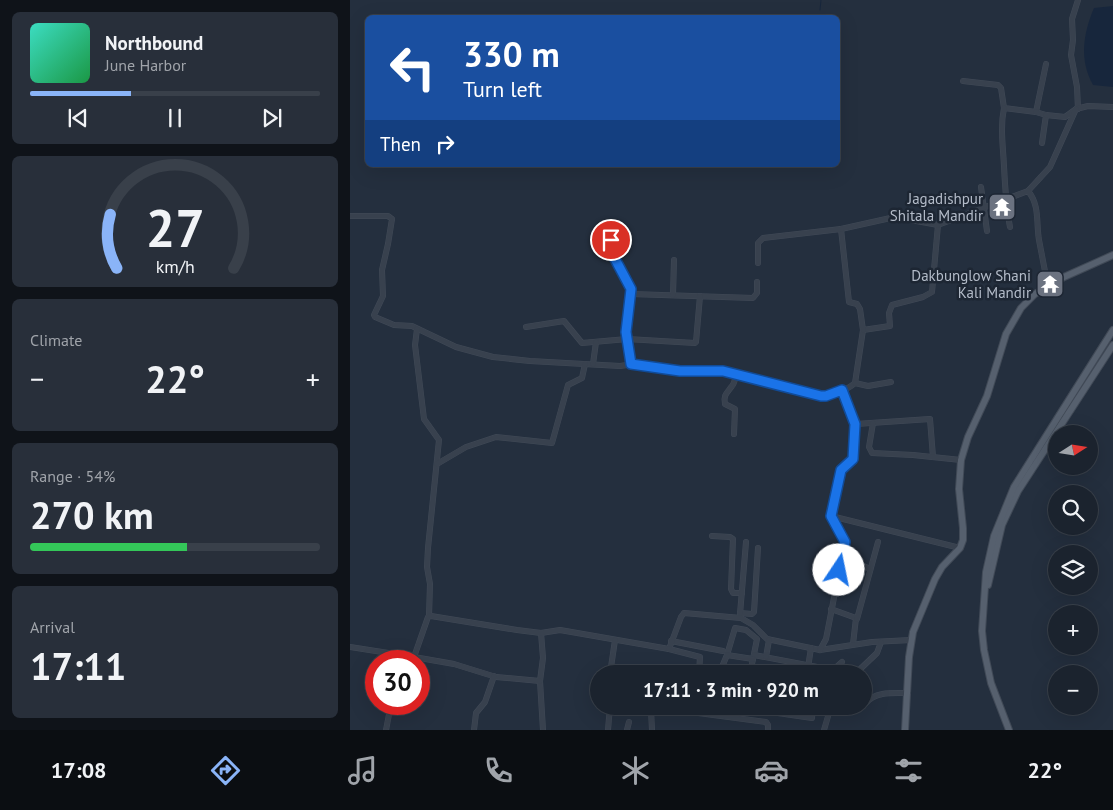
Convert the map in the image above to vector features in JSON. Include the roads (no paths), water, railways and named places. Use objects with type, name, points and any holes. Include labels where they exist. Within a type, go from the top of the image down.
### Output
[{"type":"main road","points":[[905,730],[911,640],[917,620],[935,579],[942,566],[960,548],[963,535],[959,489],[961,460],[968,436],[987,396],[1009,327],[1025,302],[1048,286],[1113,255]]},
{"type":"main road","points":[[1009,730],[991,683],[983,640],[982,616],[986,572],[994,536],[1014,487],[1113,330]]},
{"type":"main road","points":[[1013,730],[991,669],[986,632],[988,586],[1002,525],[1018,491],[1113,345]]},
{"type":"street","points":[[758,263],[758,243],[764,238],[841,229],[896,217],[938,225],[1028,191],[1050,168],[1077,109],[1077,87],[1071,54],[1073,40],[1071,24],[1078,0]]},
{"type":"street","points":[[1036,112],[1046,64]]},
{"type":"street","points":[[963,81],[998,85],[1002,91],[1004,108],[1002,141],[1005,200],[1010,228]]},
{"type":"street","points":[[1004,108],[1064,117],[1077,109],[1090,106],[1113,107]]},
{"type":"street","points":[[1042,143],[1046,115]]},
{"type":"street","points":[[982,186],[987,231]]},
{"type":"street","points":[[1028,191],[1033,197],[1036,209],[1039,241],[1048,286]]},
{"type":"street","points":[[350,216],[388,216],[391,218],[382,271],[383,296],[374,315],[375,317],[394,325],[412,326],[456,347],[493,357],[530,361],[623,366],[631,364],[680,371],[723,371],[821,396],[842,390],[855,383],[868,386],[891,382]]},
{"type":"street","points":[[863,330],[890,326],[889,313],[892,305],[923,297],[932,292],[938,225]]},
{"type":"street","points":[[841,229],[849,302],[857,304],[860,309],[863,330],[855,383]]},
{"type":"street","points":[[611,240],[614,257],[629,285],[631,294],[626,330],[631,364]]},
{"type":"street","points":[[673,295],[674,260]]},
{"type":"street","points":[[631,294],[753,298],[757,293],[758,282]]},
{"type":"street","points":[[526,327],[564,321],[579,342],[627,340],[696,343],[700,296]]},
{"type":"street","points":[[416,650],[429,616],[428,548],[439,440],[424,419],[415,345],[418,329]]},
{"type":"street","points":[[593,364],[596,342]]},
{"type":"street","points":[[437,464],[466,447],[496,437],[552,443],[568,385],[582,378],[585,364]]},
{"type":"street","points":[[734,434],[735,409],[724,404],[724,395],[732,386],[736,374]]},
{"type":"street","points":[[820,650],[826,639],[845,542],[831,516],[841,470],[853,459],[855,424],[842,390]]},
{"type":"street","points":[[855,424],[929,418],[934,456]]},
{"type":"street","points":[[873,423],[869,447],[872,453],[934,456],[961,460]]},
{"type":"street","points":[[831,516],[960,548]]},
{"type":"street","points":[[712,536],[730,536],[733,539],[731,589],[733,593],[742,593]]},
{"type":"street","points":[[740,615],[746,542]]},
{"type":"street","points":[[853,644],[857,619],[878,542]]},
{"type":"street","points":[[669,649],[684,613],[740,615],[752,614],[754,612],[758,548]]},
{"type":"street","points":[[842,556],[870,569]]},
{"type":"street","points":[[831,609],[856,617],[857,619]]},
{"type":"street","points":[[740,615],[769,640],[820,650],[853,644],[911,640]]},
{"type":"street","points":[[429,616],[541,633],[560,630],[669,649],[700,657],[700,665]]},
{"type":"street","points":[[722,665],[735,628],[746,630],[757,639],[752,665]]},
{"type":"street","points":[[541,633],[543,659],[540,681],[543,730]]},
{"type":"street","points":[[611,665],[615,640]]},
{"type":"street","points":[[766,657],[769,640]]},
{"type":"street","points":[[671,642],[725,653],[766,657],[808,665],[812,648]]},
{"type":"street","points":[[864,665],[878,652],[882,642]]},
{"type":"street","points":[[350,647],[366,650]]},
{"type":"street","points":[[430,661],[454,664],[494,676],[540,681]]},
{"type":"street","points":[[839,665],[842,662]]},
{"type":"street","points":[[474,730],[476,714],[485,702],[494,676]]},
{"type":"street","points":[[872,697],[908,693]]},
{"type":"street","points":[[652,730],[651,710],[653,708],[766,722],[768,730]]},
{"type":"street","points":[[386,730],[389,715]]},
{"type":"street","points":[[608,730],[609,715]]},
{"type":"street","points":[[792,715],[812,718],[811,715]]},
{"type":"street","points":[[824,730],[829,715]]},
{"type":"street","points":[[627,730],[629,722]]},
{"type":"water","points":[[1113,6],[1113,87],[1093,85],[1084,57],[1087,27],[1094,8]]},
{"type":"waterway","points":[[820,10],[821,0]]},
{"type":"place","name":"Jagadishpur Shitala Mandir","points":[[1002,207]]},
{"type":"place","name":"Dakbunglow Shani Kali Mandir","points":[[1050,284]]}]
